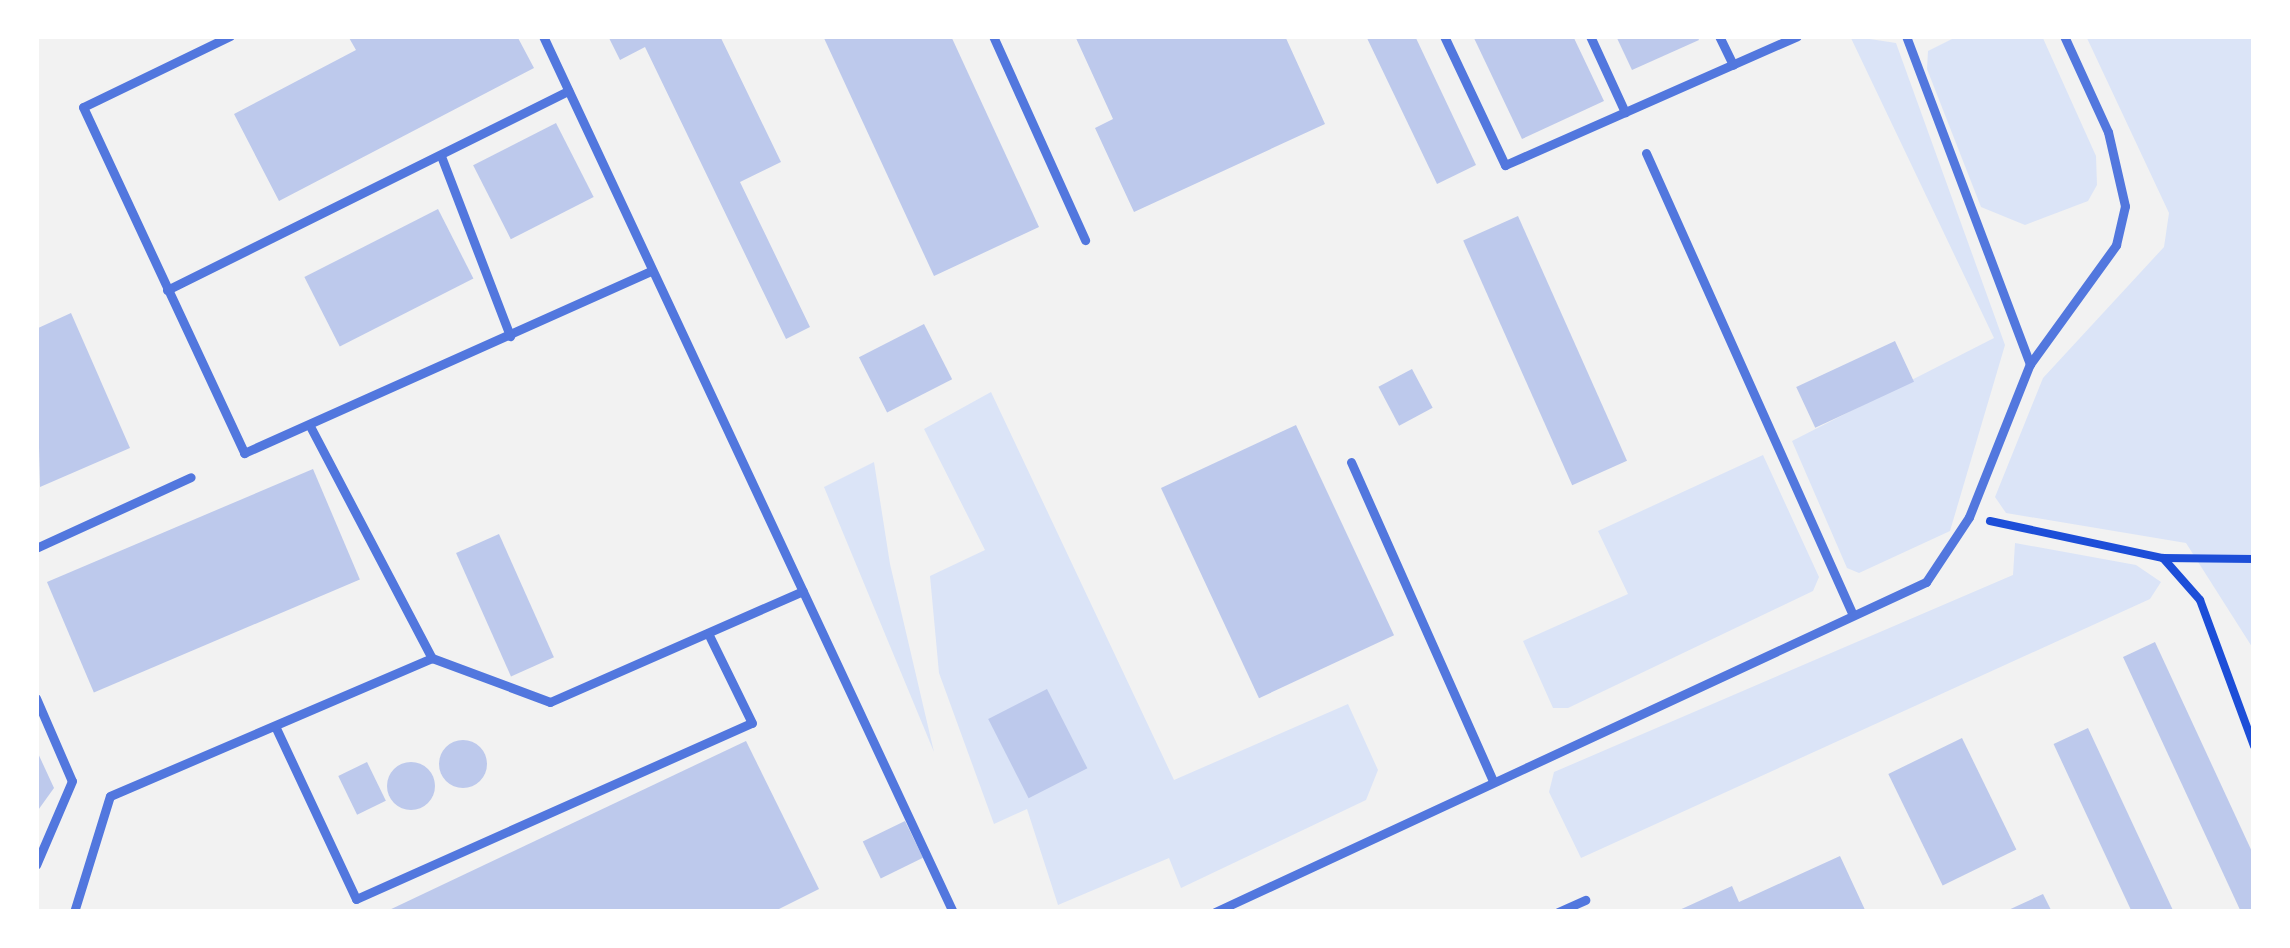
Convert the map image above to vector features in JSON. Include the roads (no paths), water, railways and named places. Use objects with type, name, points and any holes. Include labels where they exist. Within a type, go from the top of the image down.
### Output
[{"type":"lane","points":[[230,36],[83,107],[244,454],[311,428],[651,271]]},
{"type":"lane","points":[[543,36],[953,912]]},
{"type":"lane","points":[[993,36],[1084,240]]},
{"type":"lane","points":[[1444,36],[1505,165],[1797,36]]},
{"type":"lane","points":[[1590,36],[1625,112]]},
{"type":"lane","points":[[1719,36],[1733,65]]},
{"type":"lane","points":[[1906,36],[2030,364]]},
{"type":"lane","points":[[1215,912],[1926,582],[1969,517],[2030,364],[2116,245],[2125,206],[2108,132],[2064,36]]},
{"type":"lane","points":[[167,290],[568,91]]},
{"type":"lane","points":[[1646,153],[1853,615]]},
{"type":"lane","points":[[441,156],[510,336]]},
{"type":"lane","points":[[311,428],[432,658],[550,701],[803,591]]},
{"type":"lane","points":[[1351,462],[1493,782]]},
{"type":"lane","points":[[36,548],[191,477]]},
{"type":"lane","points":[[275,726],[356,899],[752,723],[708,633]]},
{"type":"lane","points":[[74,912],[110,796],[432,658]]},
{"type":"lane","points":[[36,698],[72,781],[36,865]]},
{"type":"lane","points":[[1558,912],[1585,899]]}]
